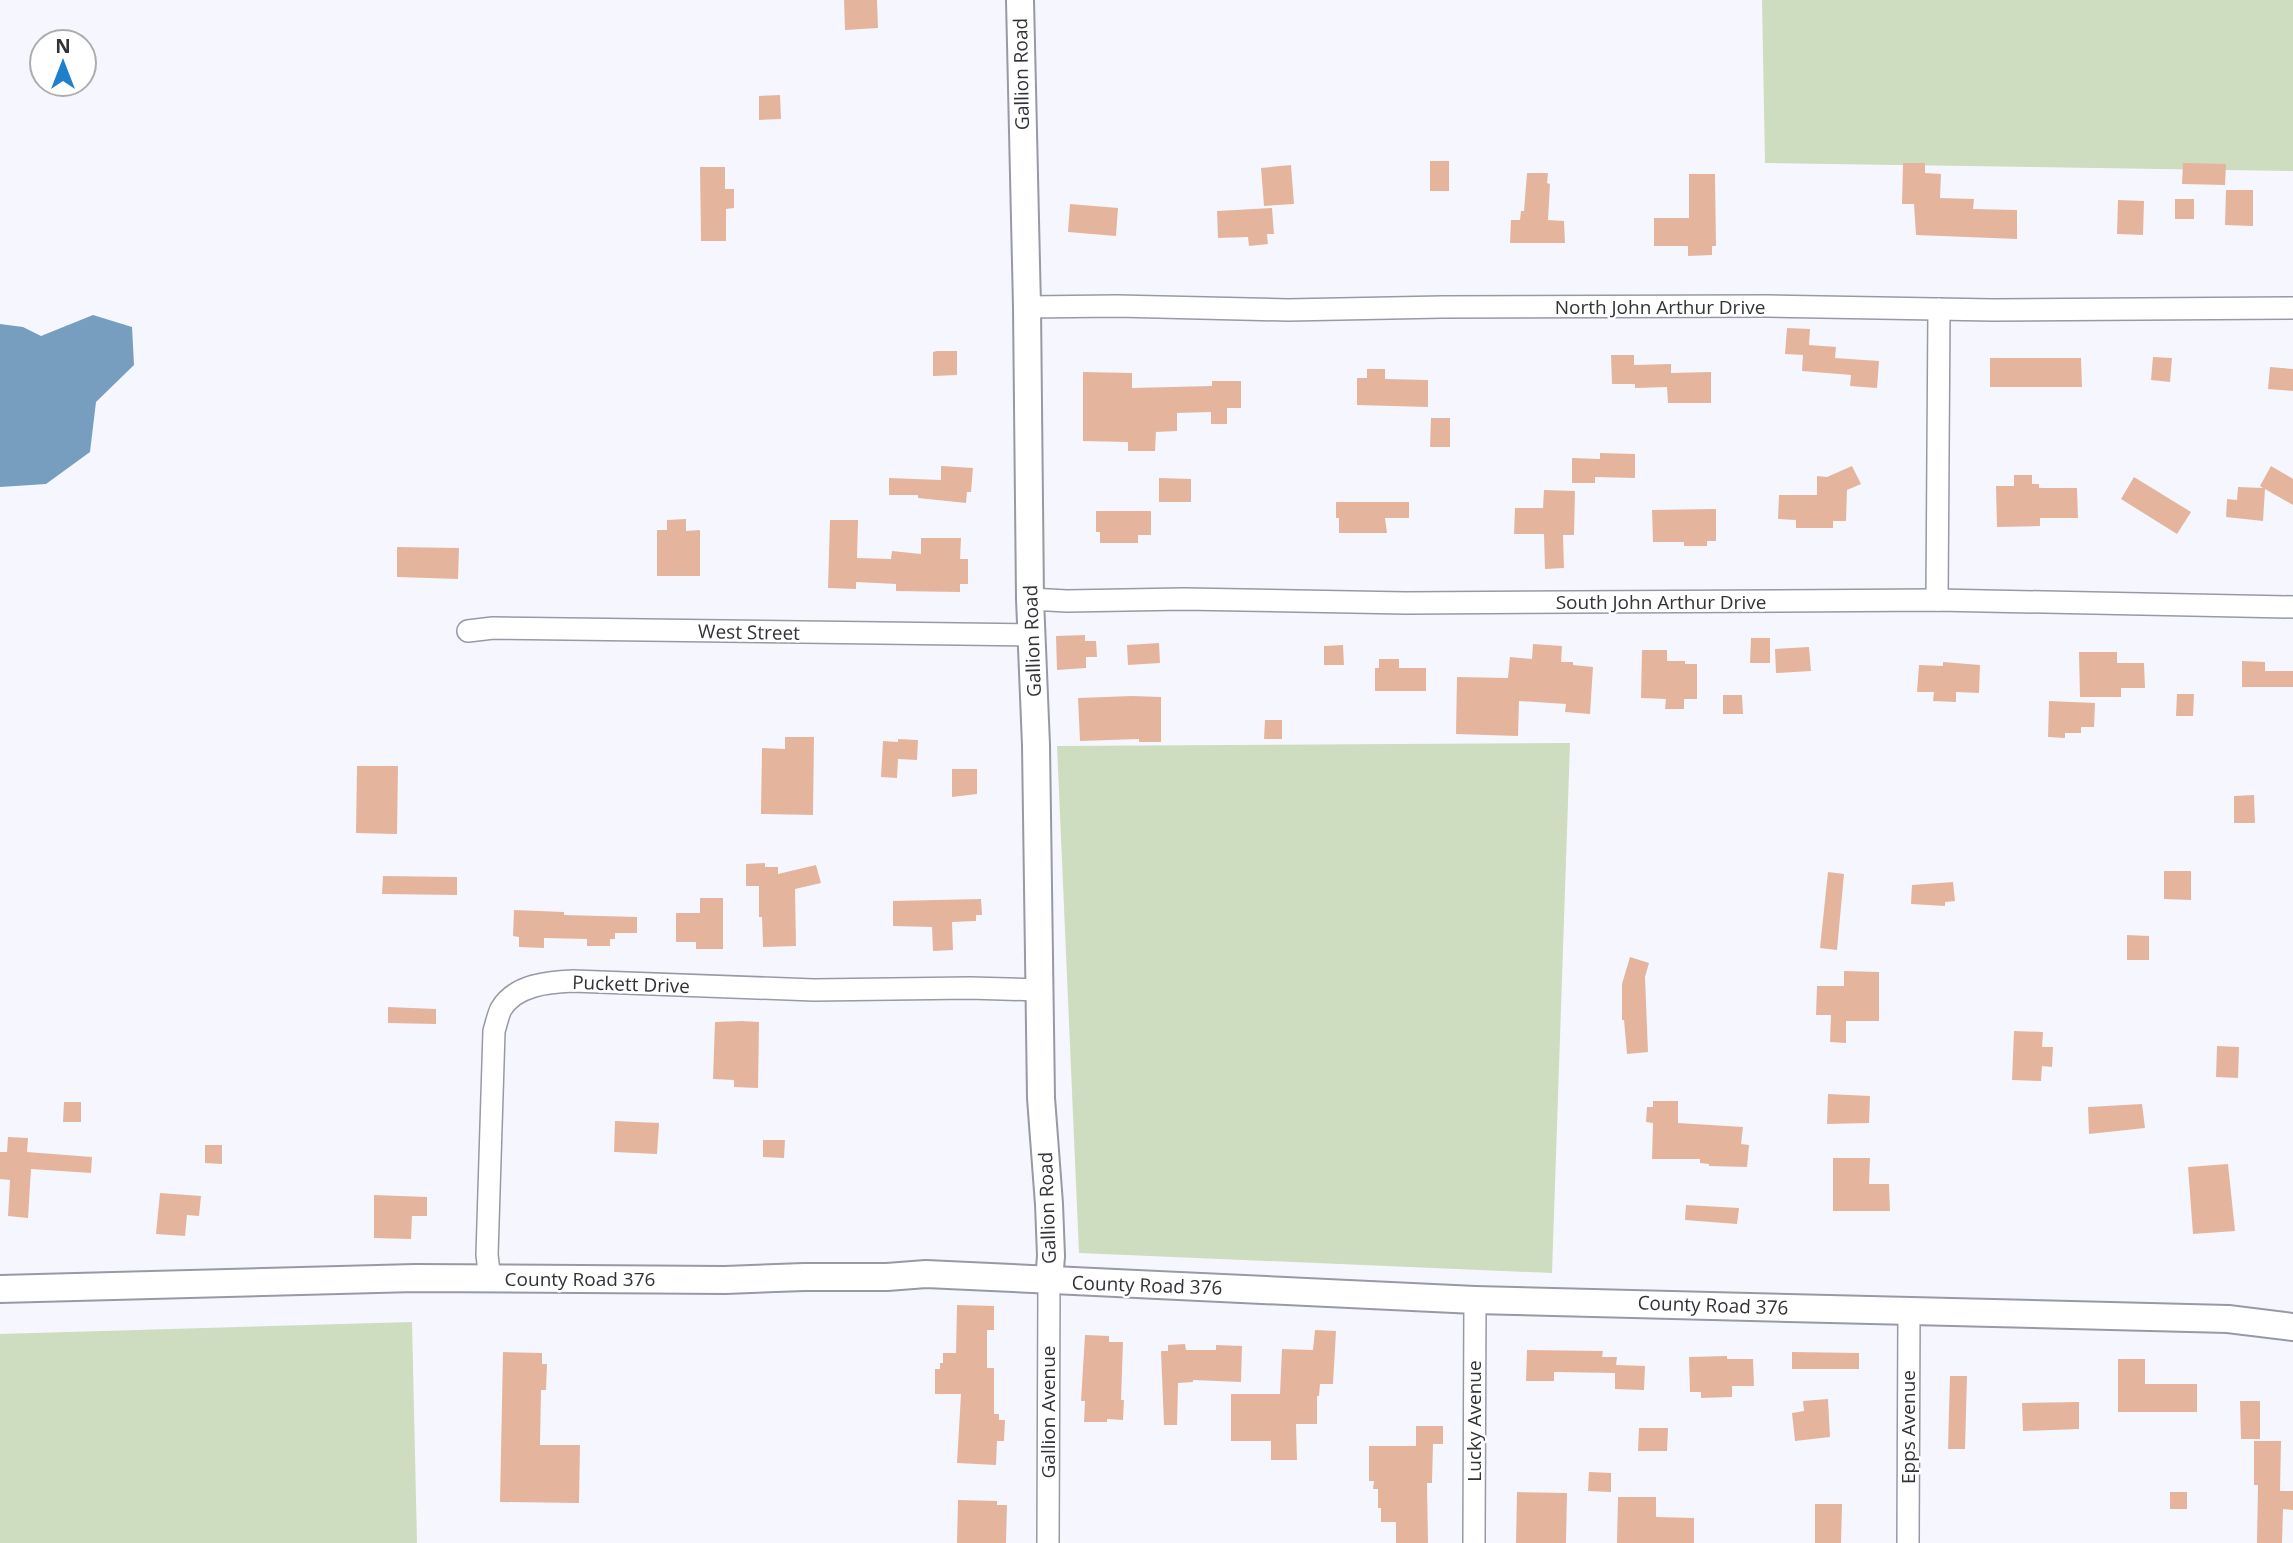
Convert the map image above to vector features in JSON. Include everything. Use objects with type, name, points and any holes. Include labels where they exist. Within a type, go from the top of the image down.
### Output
[{"type":"street","name":"Gallion Road","points":[[1020,0],[1041,1098],[1049,1204],[1049,1282]]},
{"type":"street","name":"North John Arthur Drive","points":[[1027,307],[1288,310],[1753,306],[1939,309],[2293,308]]},
{"type":"street","points":[[1937,600],[1939,309]]},
{"type":"street","name":"South John Arthur Drive","points":[[1030,599],[1406,603],[1937,600],[2293,607]]},
{"type":"street","name":"West Street","points":[[468,631],[493,628],[1031,635]]},
{"type":"street","name":"Puckett Drive","points":[[490,1279],[487,1255],[494,1031],[502,1008],[521,991],[553,982],[573,981],[814,989],[1040,990]]},
{"type":"street","name":"County Road 376","points":[[0,1289],[415,1278],[725,1280],[926,1274],[1049,1282],[1213,1286],[1475,1300],[2228,1319],[2293,1327]]},
{"type":"street","name":"Gallion Avenue","points":[[1048,1543],[1049,1282]]},
{"type":"street","name":"Lucky Avenue","points":[[1474,1543],[1475,1300]]},
{"type":"street","name":"Epps Avenue","points":[[1908,1543],[1909,1311]]},
{"type":"green space","points":[[1762,0],[2293,0],[2293,171],[1765,163]]},
{"type":"green space","points":[[1570,743],[1552,1273],[1079,1253],[1057,746]]},
{"type":"green space","points":[[412,1322],[417,1543],[0,1543],[0,1334]]},
{"type":"water","points":[[93,315],[132,327],[134,365],[96,402],[90,452],[46,484],[0,487],[0,324],[23,327],[41,336]]},
{"type":"building","points":[[844,0],[877,0],[878,28],[845,30]]},
{"type":"building","points":[[780,95],[781,119],[759,120],[759,96]]},
{"type":"building","points":[[1430,161],[1449,161],[1449,191],[1430,191]]},
{"type":"building","points":[[1903,163],[1925,163],[1925,173],[1941,174],[1940,198],[1974,199],[1973,209],[2017,210],[2017,239],[1916,235],[1914,204],[1902,204]]},
{"type":"building","points":[[2183,163],[2226,164],[2225,185],[2182,184]]},
{"type":"building","points":[[1291,165],[1294,204],[1264,206],[1261,168]]},
{"type":"building","points":[[700,167],[725,167],[725,189],[734,189],[734,208],[726,209],[726,241],[701,241]]},
{"type":"building","points":[[1527,173],[1548,173],[1548,220],[1564,221],[1565,243],[1510,243],[1511,220],[1520,220],[1521,211],[1524,211]]},
{"type":"building","points":[[1689,174],[1715,174],[1716,246],[1712,246],[1712,255],[1688,256],[1688,246],[1654,246],[1654,218],[1689,218]]},
{"type":"building","points":[[2226,190],[2253,190],[2253,226],[2225,225]]},
{"type":"building","points":[[2175,199],[2194,199],[2194,219],[2175,219]]},
{"type":"building","points":[[2118,200],[2144,201],[2143,235],[2117,234]]},
{"type":"building","points":[[1070,204],[1118,208],[1116,236],[1068,232]]},
{"type":"building","points":[[1272,208],[1274,234],[1267,234],[1268,244],[1249,246],[1248,237],[1218,238],[1217,211]]},
{"type":"building","points":[[1787,328],[1810,329],[1809,345],[1836,347],[1835,358],[1879,361],[1877,388],[1850,386],[1851,375],[1802,371],[1803,355],[1785,354]]},
{"type":"building","points":[[957,351],[957,375],[933,376],[933,352]]},
{"type":"building","points":[[1611,355],[1634,355],[1634,365],[1671,364],[1671,373],[1711,372],[1711,403],[1668,403],[1667,387],[1635,388],[1635,384],[1612,384]]},
{"type":"building","points":[[2153,357],[2172,358],[2170,382],[2151,380]]},
{"type":"building","points":[[1990,358],[2081,358],[2082,387],[1990,387]]},
{"type":"building","points":[[2270,367],[2293,369],[2293,391],[2268,389]]},
{"type":"building","points":[[1367,369],[1385,369],[1385,379],[1428,380],[1428,407],[1357,405],[1357,378],[1367,378]]},
{"type":"building","points":[[1083,372],[1132,373],[1132,388],[1212,386],[1212,381],[1241,381],[1241,408],[1227,408],[1227,424],[1211,424],[1211,412],[1177,413],[1177,431],[1156,432],[1155,451],[1128,451],[1128,442],[1083,441]]},
{"type":"building","points":[[1431,418],[1450,418],[1450,447],[1430,447]]},
{"type":"building","points":[[1600,453],[1635,454],[1635,478],[1595,477],[1595,483],[1572,483],[1572,458],[1600,459]]},
{"type":"building","points":[[941,466],[973,468],[971,492],[967,492],[966,503],[918,498],[918,495],[889,495],[889,478],[941,480]]},
{"type":"building","points":[[1852,466],[1861,484],[1847,490],[1846,521],[1833,521],[1833,528],[1796,528],[1796,520],[1778,519],[1779,495],[1817,495],[1817,476],[1827,477]]},
{"type":"building","points":[[2271,466],[2293,479],[2293,505],[2265,489],[2263,521],[2226,517],[2227,499],[2237,500],[2238,487],[2263,488],[2260,486]]},
{"type":"building","points":[[2014,475],[2032,475],[2032,484],[2039,484],[2039,488],[2077,488],[2078,518],[2040,518],[2040,526],[1997,527],[1996,486],[2014,486]]},
{"type":"building","points":[[2134,477],[2191,512],[2177,534],[2121,499]]},
{"type":"building","points":[[1159,478],[1191,479],[1191,502],[1159,502]]},
{"type":"building","points":[[1544,490],[1575,491],[1574,535],[1563,535],[1564,568],[1545,569],[1544,534],[1514,534],[1515,508],[1543,508]]},
{"type":"building","points":[[1336,502],[1409,502],[1409,518],[1385,518],[1387,533],[1339,533]]},
{"type":"building","points":[[1716,509],[1716,541],[1707,541],[1707,546],[1684,546],[1684,542],[1653,542],[1652,510]]},
{"type":"building","points":[[1096,511],[1151,511],[1151,535],[1138,535],[1138,543],[1100,543],[1100,532],[1096,532]]},
{"type":"building","points":[[686,519],[686,531],[700,530],[700,576],[657,576],[657,530],[667,530],[667,520]]},
{"type":"building","points":[[830,520],[858,520],[857,558],[891,559],[892,551],[921,554],[921,538],[961,538],[960,559],[968,559],[968,584],[960,584],[960,592],[896,591],[896,584],[856,582],[856,589],[828,588]]},
{"type":"building","points":[[397,547],[459,548],[458,579],[397,577]]},
{"type":"building","points":[[1085,635],[1085,641],[1096,641],[1097,657],[1086,657],[1086,668],[1057,670],[1056,636]]},
{"type":"building","points":[[1751,638],[1770,638],[1770,663],[1750,663]]},
{"type":"building","points":[[1159,643],[1160,663],[1128,665],[1127,645]]},
{"type":"building","points":[[1533,644],[1562,646],[1561,662],[1593,667],[1590,714],[1565,712],[1566,704],[1519,701],[1518,736],[1456,734],[1457,677],[1508,678],[1510,657],[1532,659]]},
{"type":"building","points":[[1343,645],[1344,665],[1324,665],[1324,646]]},
{"type":"building","points":[[1809,647],[1811,671],[1776,673],[1775,649]]},
{"type":"building","points":[[1642,650],[1667,650],[1667,661],[1697,664],[1697,699],[1684,699],[1684,709],[1665,709],[1666,699],[1641,698]]},
{"type":"building","points":[[2079,652],[2117,652],[2117,663],[2144,663],[2145,688],[2121,688],[2121,697],[2080,697]]},
{"type":"building","points":[[1379,659],[1399,659],[1399,668],[1426,668],[1426,691],[1375,691],[1375,668],[1379,668]]},
{"type":"building","points":[[2242,661],[2265,662],[2265,671],[2293,671],[2293,687],[2242,687]]},
{"type":"building","points":[[1943,662],[1980,665],[1979,693],[1956,692],[1956,702],[1933,701],[1934,692],[1917,692],[1919,665],[1943,666]]},
{"type":"building","points":[[2177,694],[2194,694],[2193,716],[2176,716]]},
{"type":"building","points":[[1723,695],[1742,695],[1743,714],[1723,714]]},
{"type":"building","points":[[1161,697],[1161,742],[1139,742],[1139,739],[1080,741],[1078,698]]},
{"type":"building","points":[[2049,701],[2095,703],[2094,727],[2081,727],[2081,733],[2065,733],[2065,738],[2048,737]]},
{"type":"building","points":[[1265,720],[1282,720],[1282,739],[1264,739]]},
{"type":"building","points":[[785,737],[814,737],[813,815],[761,814],[762,748],[785,749]]},
{"type":"building","points":[[898,739],[918,740],[917,760],[898,759],[897,778],[881,777],[883,741],[898,742]]},
{"type":"building","points":[[357,766],[398,766],[397,834],[356,833]]},
{"type":"building","points":[[952,769],[977,769],[977,794],[952,797]]},
{"type":"building","points":[[2254,795],[2255,823],[2234,823],[2234,796]]},
{"type":"building","points":[[765,863],[765,867],[778,867],[778,874],[816,865],[821,883],[795,889],[796,946],[763,947],[759,886],[746,886],[746,864]]},
{"type":"building","points":[[2164,871],[2191,871],[2191,900],[2164,899]]},
{"type":"building","points":[[1828,872],[1844,874],[1837,950],[1820,948]]},
{"type":"building","points":[[383,876],[457,877],[457,895],[382,894]]},
{"type":"building","points":[[1953,882],[1955,901],[1945,902],[1945,906],[1911,904],[1912,885]]},
{"type":"building","points":[[700,898],[723,898],[723,949],[696,949],[696,942],[676,942],[676,913],[700,913]]},
{"type":"building","points":[[981,899],[982,915],[976,915],[976,921],[952,922],[953,950],[933,951],[932,927],[893,926],[893,901]]},
{"type":"building","points":[[514,910],[564,912],[564,915],[637,917],[637,933],[615,933],[615,939],[610,939],[610,946],[587,946],[587,939],[544,938],[544,948],[519,947],[519,937],[513,936]]},
{"type":"building","points":[[2127,935],[2149,936],[2149,960],[2127,960]]},
{"type":"building","points":[[1630,957],[1649,963],[1645,977],[1648,1052],[1627,1054],[1622,1020],[1622,984]]},
{"type":"building","points":[[1844,971],[1879,972],[1879,1021],[1846,1021],[1846,1043],[1830,1042],[1831,1015],[1816,1015],[1817,986],[1844,986]]},
{"type":"building","points":[[388,1007],[436,1009],[436,1024],[388,1023]]},
{"type":"building","points":[[715,1022],[759,1022],[758,1088],[734,1087],[734,1080],[713,1079]]},
{"type":"building","points":[[2014,1031],[2043,1032],[2042,1047],[2053,1047],[2052,1067],[2042,1066],[2041,1081],[2012,1080]]},
{"type":"building","points":[[2217,1046],[2239,1047],[2238,1078],[2216,1077]]},
{"type":"building","points":[[1828,1094],[1870,1096],[1869,1123],[1827,1124]]},
{"type":"building","points":[[1653,1101],[1678,1101],[1678,1123],[1743,1127],[1741,1144],[1749,1145],[1747,1167],[1709,1166],[1700,1163],[1700,1159],[1652,1159],[1653,1123],[1646,1122],[1647,1107],[1653,1107]]},
{"type":"building","points":[[64,1102],[81,1102],[81,1122],[63,1122]]},
{"type":"building","points":[[2142,1104],[2145,1128],[2089,1134],[2088,1107]]},
{"type":"building","points":[[615,1121],[659,1123],[657,1154],[614,1152]]},
{"type":"building","points":[[8,1137],[28,1138],[27,1152],[92,1157],[91,1173],[31,1169],[28,1218],[8,1216],[10,1180],[0,1179],[0,1152],[7,1152]]},
{"type":"building","points":[[763,1140],[785,1140],[784,1158],[763,1157]]},
{"type":"building","points":[[205,1145],[222,1145],[222,1164],[205,1163]]},
{"type":"building","points":[[1833,1158],[1870,1158],[1869,1184],[1889,1184],[1890,1211],[1833,1211]]},
{"type":"building","points":[[2228,1164],[2235,1231],[2193,1234],[2188,1167]]},
{"type":"building","points":[[160,1193],[201,1196],[199,1216],[187,1215],[185,1236],[156,1234]]},
{"type":"building","points":[[374,1195],[427,1197],[427,1216],[412,1216],[411,1239],[374,1238]]},
{"type":"building","points":[[1686,1205],[1739,1208],[1737,1224],[1685,1220]]},
{"type":"building","points":[[957,1305],[994,1306],[994,1330],[987,1330],[987,1368],[994,1368],[994,1414],[999,1414],[999,1420],[1005,1420],[1004,1441],[997,1441],[996,1465],[957,1463],[961,1394],[935,1394],[935,1369],[940,1369],[940,1363],[943,1363],[943,1353],[956,1353]]},
{"type":"building","points":[[1315,1330],[1336,1331],[1333,1384],[1320,1384],[1317,1424],[1296,1424],[1297,1460],[1271,1460],[1271,1441],[1231,1441],[1231,1394],[1280,1394],[1282,1349],[1313,1350]]},
{"type":"building","points":[[1085,1335],[1109,1336],[1109,1342],[1123,1342],[1123,1420],[1084,1422],[1085,1401],[1081,1401]]},
{"type":"building","points":[[1185,1344],[1186,1350],[1216,1350],[1216,1345],[1242,1346],[1241,1382],[1193,1380],[1178,1383],[1177,1425],[1164,1425],[1161,1351],[1168,1351],[1168,1345]]},
{"type":"building","points":[[1527,1350],[1603,1351],[1602,1357],[1617,1357],[1616,1365],[1645,1366],[1644,1390],[1615,1389],[1615,1373],[1554,1372],[1554,1381],[1526,1381]]},
{"type":"building","points":[[503,1352],[542,1353],[542,1364],[547,1364],[546,1390],[541,1390],[540,1445],[580,1445],[579,1503],[500,1502]]},
{"type":"building","points":[[1792,1352],[1859,1353],[1859,1369],[1792,1369]]},
{"type":"building","points":[[1727,1356],[1727,1359],[1753,1359],[1754,1386],[1732,1386],[1732,1397],[1701,1398],[1701,1392],[1690,1392],[1689,1357]]},
{"type":"building","points":[[2118,1359],[2145,1359],[2145,1384],[2197,1384],[2197,1412],[2118,1412]]},
{"type":"building","points":[[1950,1376],[1967,1376],[1965,1449],[1948,1449]]},
{"type":"building","points":[[1828,1399],[1830,1437],[1795,1441],[1792,1413],[1804,1411],[1803,1401]]},
{"type":"building","points":[[2240,1401],[2260,1401],[2260,1439],[2241,1439]]},
{"type":"building","points":[[2079,1402],[2079,1429],[2023,1431],[2022,1403]]},
{"type":"building","points":[[1416,1426],[1443,1426],[1443,1444],[1433,1444],[1432,1483],[1427,1483],[1428,1543],[1396,1543],[1396,1522],[1381,1522],[1378,1489],[1373,1489],[1374,1481],[1369,1481],[1369,1446],[1416,1446]]},
{"type":"building","points":[[1639,1428],[1668,1428],[1667,1451],[1638,1451]]},
{"type":"building","points":[[2254,1441],[2281,1441],[2280,1491],[2293,1491],[2293,1510],[2283,1509],[2282,1543],[2257,1543],[2258,1485],[2254,1485]]},
{"type":"building","points":[[1589,1472],[1611,1473],[1611,1492],[1588,1491]]},
{"type":"building","points":[[1517,1492],[1567,1493],[1566,1543],[1516,1543]]},
{"type":"building","points":[[2170,1492],[2187,1492],[2187,1509],[2170,1509]]},
{"type":"building","points":[[1618,1497],[1656,1497],[1656,1517],[1694,1518],[1694,1543],[1617,1543]]},
{"type":"building","points":[[958,1500],[997,1501],[997,1505],[1007,1505],[1006,1543],[957,1543]]},
{"type":"building","points":[[1815,1504],[1842,1504],[1841,1543],[1815,1543]]}]
